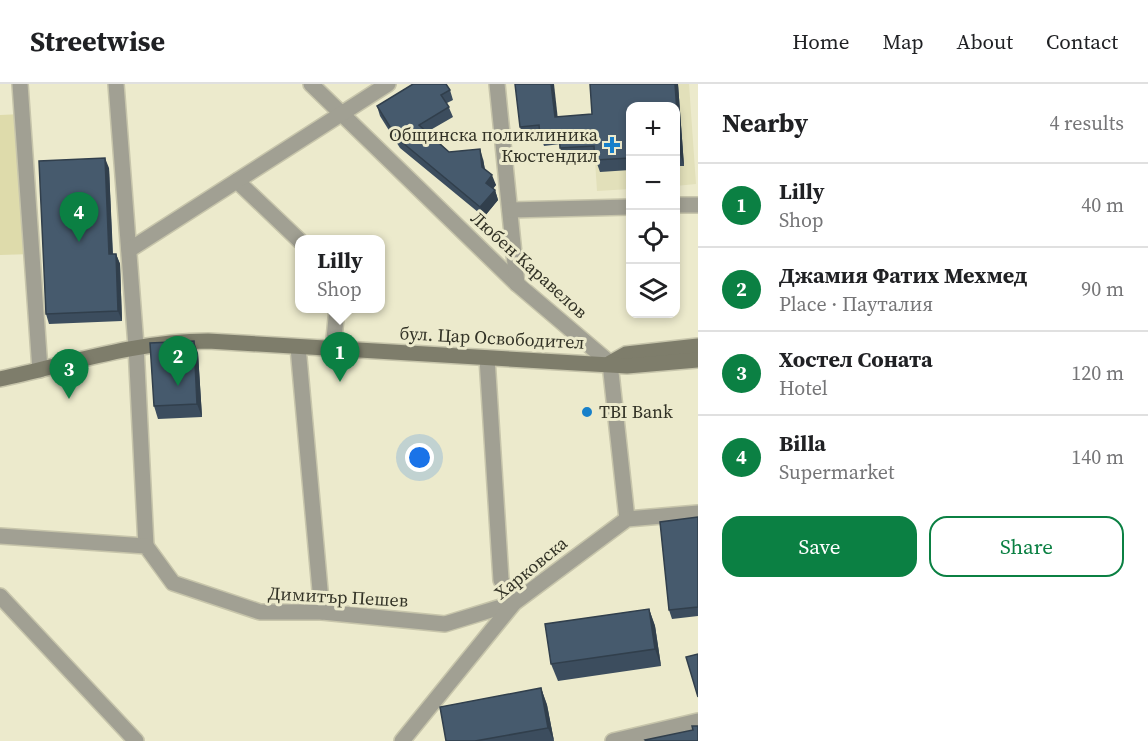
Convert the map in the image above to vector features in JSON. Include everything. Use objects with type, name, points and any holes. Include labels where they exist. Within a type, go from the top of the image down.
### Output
[{"type":"main road","name":"бул. Цар Освободител","points":[[0,378],[136,346],[171,341],[208,341],[610,363],[627,366],[698,360]]},
{"type":"main road","points":[[610,363],[626,354],[698,346]]},
{"type":"street","points":[[20,84],[40,370]]},
{"type":"street","points":[[0,536],[146,546],[136,346],[116,84]]},
{"type":"street","name":"Любен Kаравелов","points":[[311,84],[517,284],[610,363]]},
{"type":"street","points":[[129,250],[388,84]]},
{"type":"street","points":[[496,84],[517,284]]},
{"type":"street","points":[[237,181],[295,236]]},
{"type":"street","points":[[680,205],[698,205]]},
{"type":"street","points":[[510,210],[626,207]]},
{"type":"street","points":[[333,348],[337,313]]},
{"type":"street","points":[[298,347],[322,612]]},
{"type":"street","points":[[487,358],[501,580],[514,603]]},
{"type":"street","points":[[610,363],[627,519],[698,513]]},
{"type":"street","name":"Харковска","points":[[402,741],[514,603],[627,519]]},
{"type":"street","name":"Димитър Пешев","points":[[146,546],[173,583],[260,612],[322,612],[445,624],[514,603]]},
{"type":"street","points":[[0,596],[136,741]]},
{"type":"street","points":[[613,741],[698,721]]},
{"type":"shaded area","name":"Общинска поликлиника Кюстендил","points":[[590,84],[689,84],[696,184],[680,186],[680,102],[626,102],[626,189],[597,191]]},
{"type":"shaded area","points":[[22,114],[32,254],[0,255],[0,115]]},
{"type":"building","points":[[413,84],[446,84],[450,90],[441,95],[449,107],[419,125],[449,152],[480,149],[482,167],[492,175],[486,183],[495,190],[480,207],[397,138],[377,106]]},
{"type":"building","points":[[515,84],[551,84],[555,117],[592,114],[590,84],[675,84],[676,102],[626,102],[626,158],[595,160],[594,146],[560,148],[559,132],[540,134],[539,125],[520,127]]},
{"type":"building","points":[[105,158],[109,254],[116,254],[118,311],[46,314],[39,161]]},
{"type":"building","points":[[194,341],[197,404],[154,406],[150,343]]},
{"type":"building","points":[[698,517],[698,607],[669,610],[660,522]]},
{"type":"building","points":[[649,609],[655,649],[551,664],[545,624]]},
{"type":"building","points":[[698,654],[698,697],[686,657]]},
{"type":"building","points":[[541,688],[548,728],[475,741],[446,741],[440,707]]},
{"type":"building","points":[[692,726],[698,726],[698,741],[645,740],[693,730]]},
{"type":"place","name":"Общинска поликлиника Кюстендил","points":[[612,145]]},
{"type":"place","name":"Billa","points":[[79,242]]},
{"type":"place","name":"Lilly","points":[[340,382]]},
{"type":"place","name":"Джамия Фатих Мехмед","points":[[178,386]]},
{"type":"place","name":"Хостел Соната","points":[[69,399]]},
{"type":"place","name":"TBI Bank","points":[[587,412]]}]
